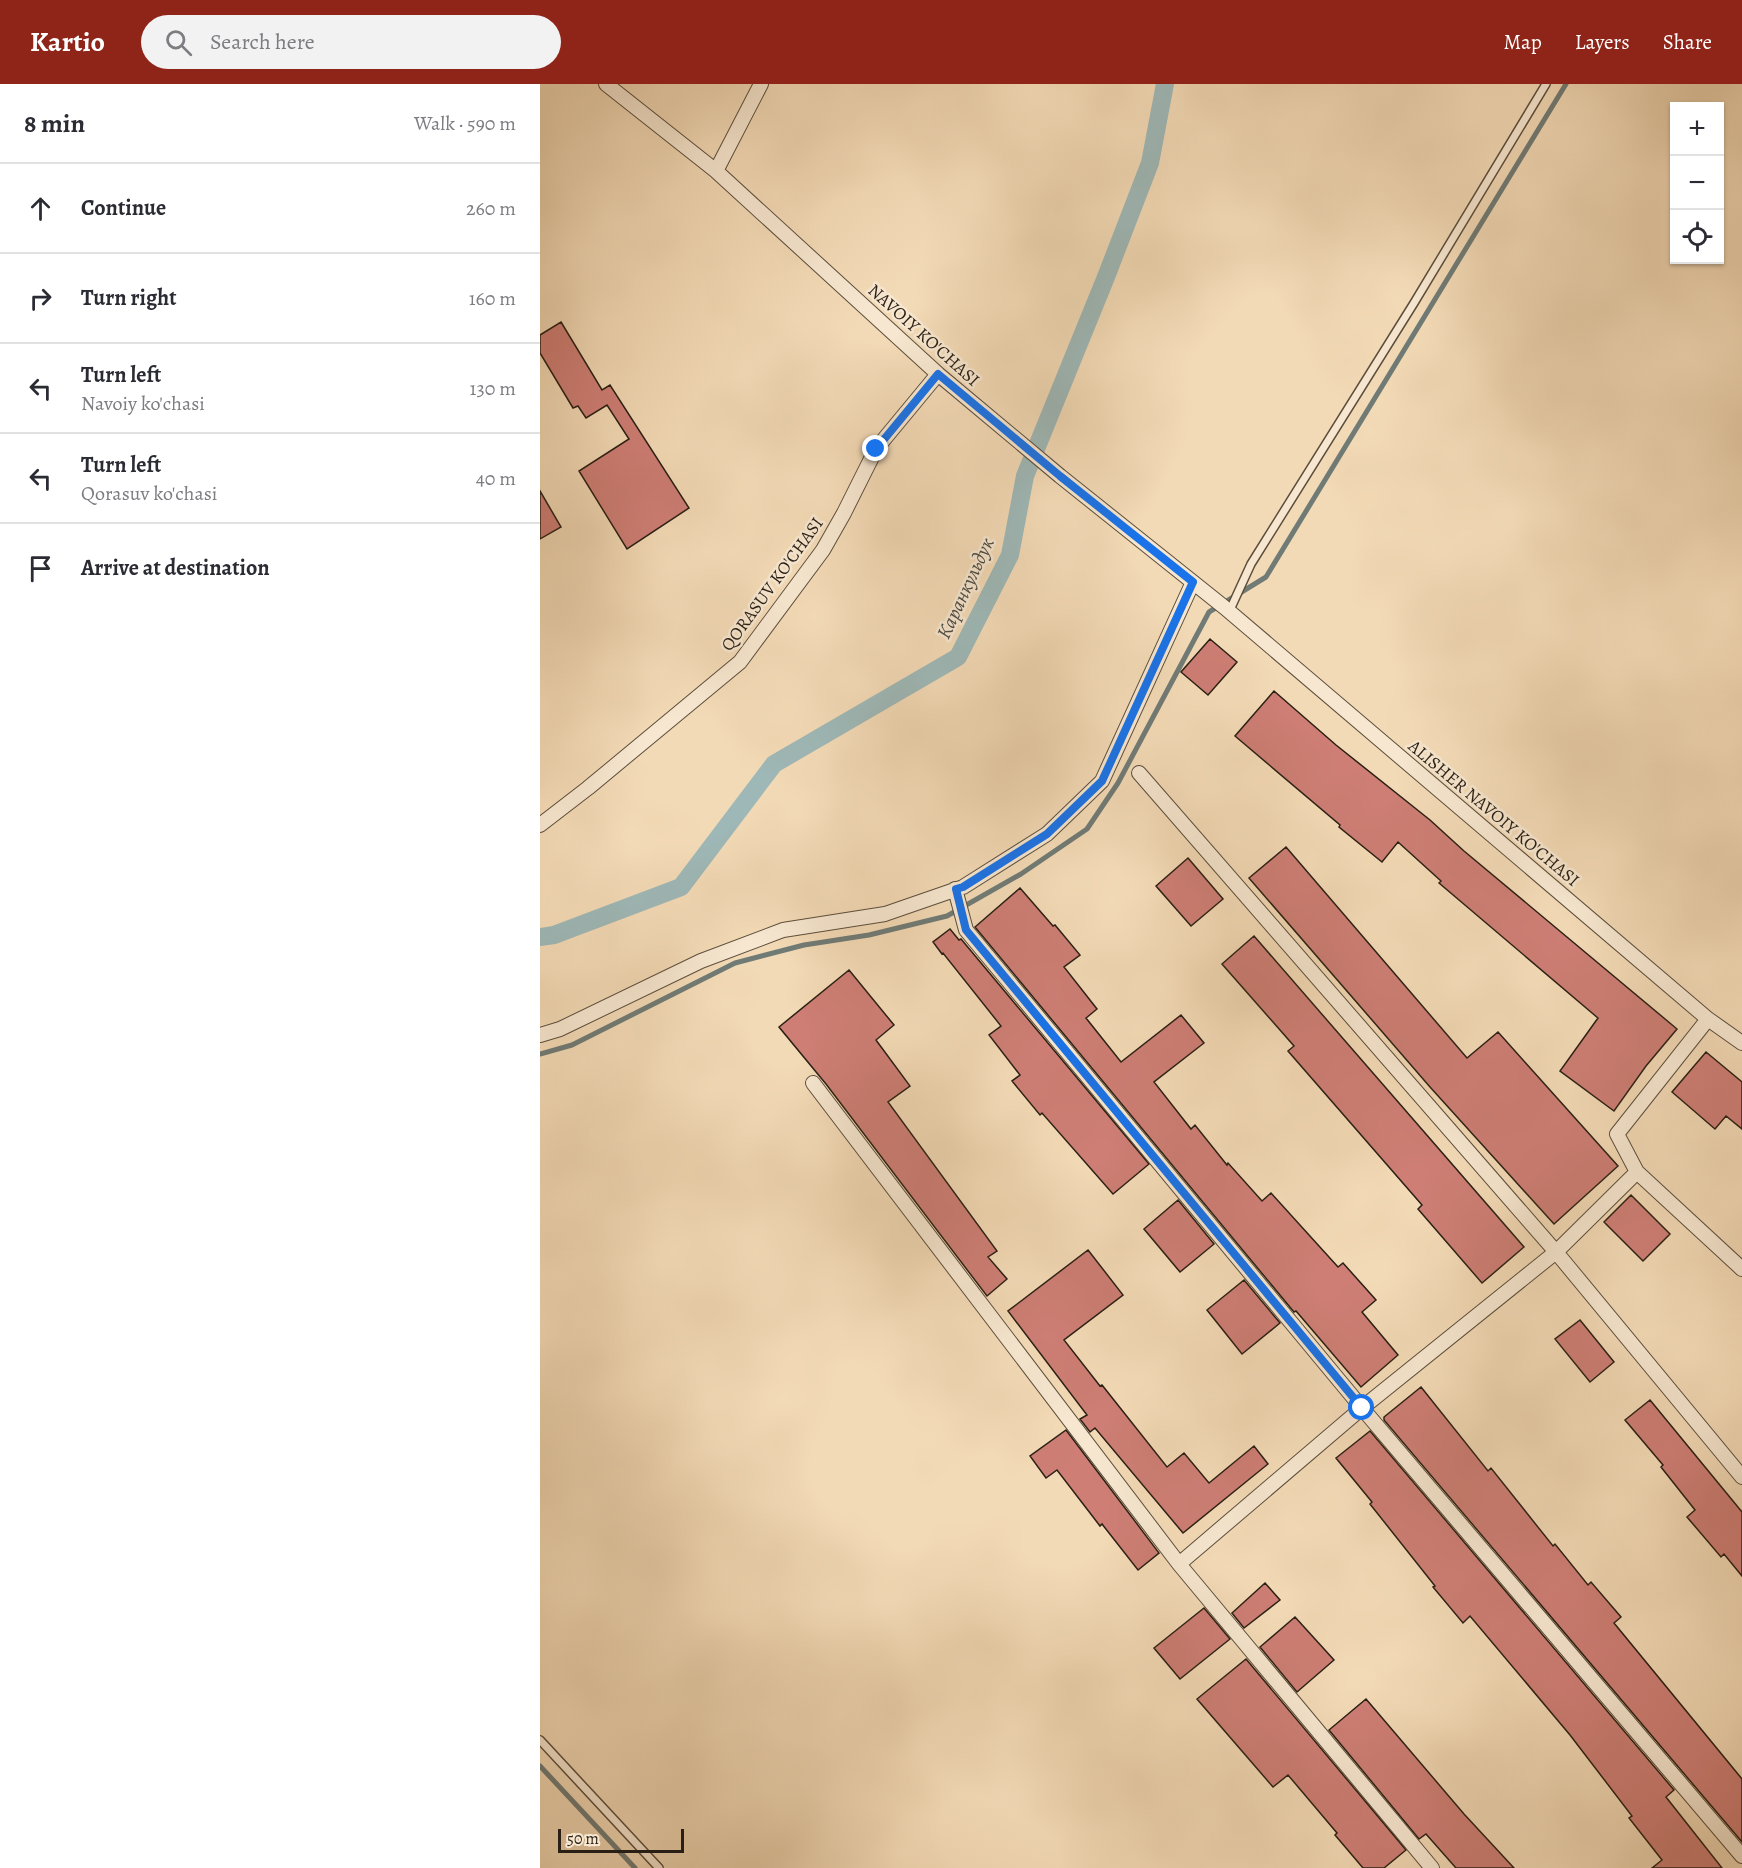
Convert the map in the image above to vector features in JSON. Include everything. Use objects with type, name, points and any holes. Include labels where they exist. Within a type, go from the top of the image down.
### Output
[{"type":"street","name":"NAVOIY KO'CHASI","points":[[606,84],[716,171],[938,374],[1226,610]]},
{"type":"street","points":[[716,171],[761,84]]},
{"type":"street","name":"QORASUV KO'CHASI","points":[[540,825],[741,662],[823,550],[876,449],[938,374]]},
{"type":"street","points":[[540,1035],[560,1029],[701,961],[783,930],[885,914],[963,887],[1047,834],[1102,781],[1193,582]]},
{"type":"street","name":"ALISHER NAVOIY KO'CHASI","points":[[1226,610],[1708,1019],[1742,1043]]},
{"type":"street","points":[[1139,773],[1556,1252],[1742,1477]]},
{"type":"street","points":[[956,889],[966,930],[1362,1408],[1742,1856]]},
{"type":"street","points":[[1708,1019],[1617,1134],[1637,1172],[1742,1269]]},
{"type":"street","points":[[813,1083],[1179,1564],[1432,1868]]},
{"type":"street","points":[[1179,1564],[1362,1408],[1556,1252],[1637,1172]]},
{"type":"lane","points":[[1226,610],[1251,564],[1397,332],[1546,84]]},
{"type":"lane","points":[[540,1740],[660,1868]]},
{"type":"building","points":[[561,322],[602,390],[610,385],[689,508],[627,549],[579,471],[629,439],[607,405],[586,418],[578,406],[573,408],[540,353],[540,335]]},
{"type":"building","points":[[540,491],[561,527],[540,539]]},
{"type":"building","points":[[1210,639],[1237,662],[1208,695],[1181,672]]},
{"type":"building","points":[[1274,691],[1677,1029],[1646,1066],[1614,1111],[1560,1071],[1598,1018],[1439,883],[1441,881],[1398,842],[1382,862],[1235,736]]},
{"type":"building","points":[[1286,847],[1467,1058],[1498,1032],[1618,1166],[1554,1224],[1430,1087],[1249,878]]},
{"type":"building","points":[[1188,858],[1223,899],[1191,926],[1156,886]]},
{"type":"building","points":[[1020,888],[1080,955],[1064,967],[1097,1009],[1086,1018],[1121,1062],[1181,1015],[1204,1043],[1154,1082],[1191,1129],[1195,1125],[1227,1165],[1228,1163],[1262,1201],[1271,1193],[1338,1267],[1343,1263],[1376,1300],[1362,1312],[1398,1355],[1361,1387],[1296,1311],[1294,1312],[975,927]]},
{"type":"building","points":[[950,929],[959,940],[961,939],[1149,1164],[1113,1194],[1012,1081],[1020,1075],[989,1035],[1001,1026],[933,942]]},
{"type":"building","points":[[1254,936],[1524,1247],[1482,1283],[1418,1209],[1422,1205],[1288,1051],[1294,1046],[1222,964]]},
{"type":"building","points":[[849,970],[894,1025],[876,1040],[910,1086],[888,1102],[997,1251],[988,1257],[1007,1279],[987,1296],[826,1084],[779,1027]]},
{"type":"building","points":[[1706,1052],[1742,1082],[1742,1129],[1726,1116],[1715,1129],[1672,1092]]},
{"type":"building","points":[[1631,1195],[1670,1234],[1643,1261],[1604,1222]]},
{"type":"building","points":[[1178,1200],[1214,1244],[1180,1272],[1144,1229]]},
{"type":"building","points":[[1088,1250],[1123,1295],[1064,1340],[1167,1467],[1184,1453],[1209,1483],[1254,1446],[1268,1464],[1183,1533],[1095,1428],[1090,1432],[1080,1419],[1087,1415],[1008,1311]]},
{"type":"building","points":[[1244,1280],[1280,1323],[1242,1354],[1207,1310]]},
{"type":"building","points":[[1580,1320],[1614,1362],[1590,1382],[1555,1339]]},
{"type":"building","points":[[1421,1387],[1488,1471],[1491,1468],[1553,1546],[1555,1544],[1588,1585],[1591,1582],[1621,1617],[1614,1623],[1742,1779],[1742,1842],[1384,1420],[1384,1417]]},
{"type":"building","points":[[1650,1400],[1742,1512],[1742,1576],[1724,1554],[1721,1557],[1687,1517],[1695,1510],[1661,1467],[1663,1465],[1625,1420]]},
{"type":"building","points":[[1066,1430],[1159,1553],[1138,1570],[1102,1524],[1100,1526],[1057,1470],[1046,1478],[1030,1456]]},
{"type":"building","points":[[1370,1431],[1674,1790],[1666,1797],[1722,1868],[1652,1868],[1662,1860],[1629,1818],[1632,1816],[1570,1735],[1470,1616],[1463,1623],[1433,1587],[1435,1586],[1370,1504],[1372,1502],[1336,1458]]},
{"type":"building","points":[[1265,1583],[1280,1600],[1244,1628],[1232,1613]]},
{"type":"building","points":[[1204,1608],[1230,1639],[1180,1679],[1154,1648]]},
{"type":"building","points":[[1295,1617],[1334,1660],[1297,1692],[1260,1647]]},
{"type":"building","points":[[1246,1659],[1406,1850],[1384,1868],[1363,1868],[1288,1775],[1273,1787],[1197,1699]]},
{"type":"building","points":[[1366,1699],[1464,1814],[1514,1868],[1456,1868],[1426,1834],[1419,1839],[1329,1730]]},
{"type":"waterway","name":"Каранкульдук","points":[[540,937],[554,935],[681,887],[774,764],[958,657],[1010,555],[1025,476],[1150,163],[1165,84]]},
{"type":"waterway","points":[[540,1054],[572,1045],[735,963],[804,945],[869,935],[947,916],[1021,874],[1087,829],[1118,783],[1209,612],[1266,577],[1566,84]]},
{"type":"waterway","points":[[540,1766],[635,1868]]},
{"type":"route","points":[[876,449],[938,374],[1060,476],[1193,582],[1102,781],[1047,834],[963,887],[956,889],[966,930],[1362,1408]]}]
